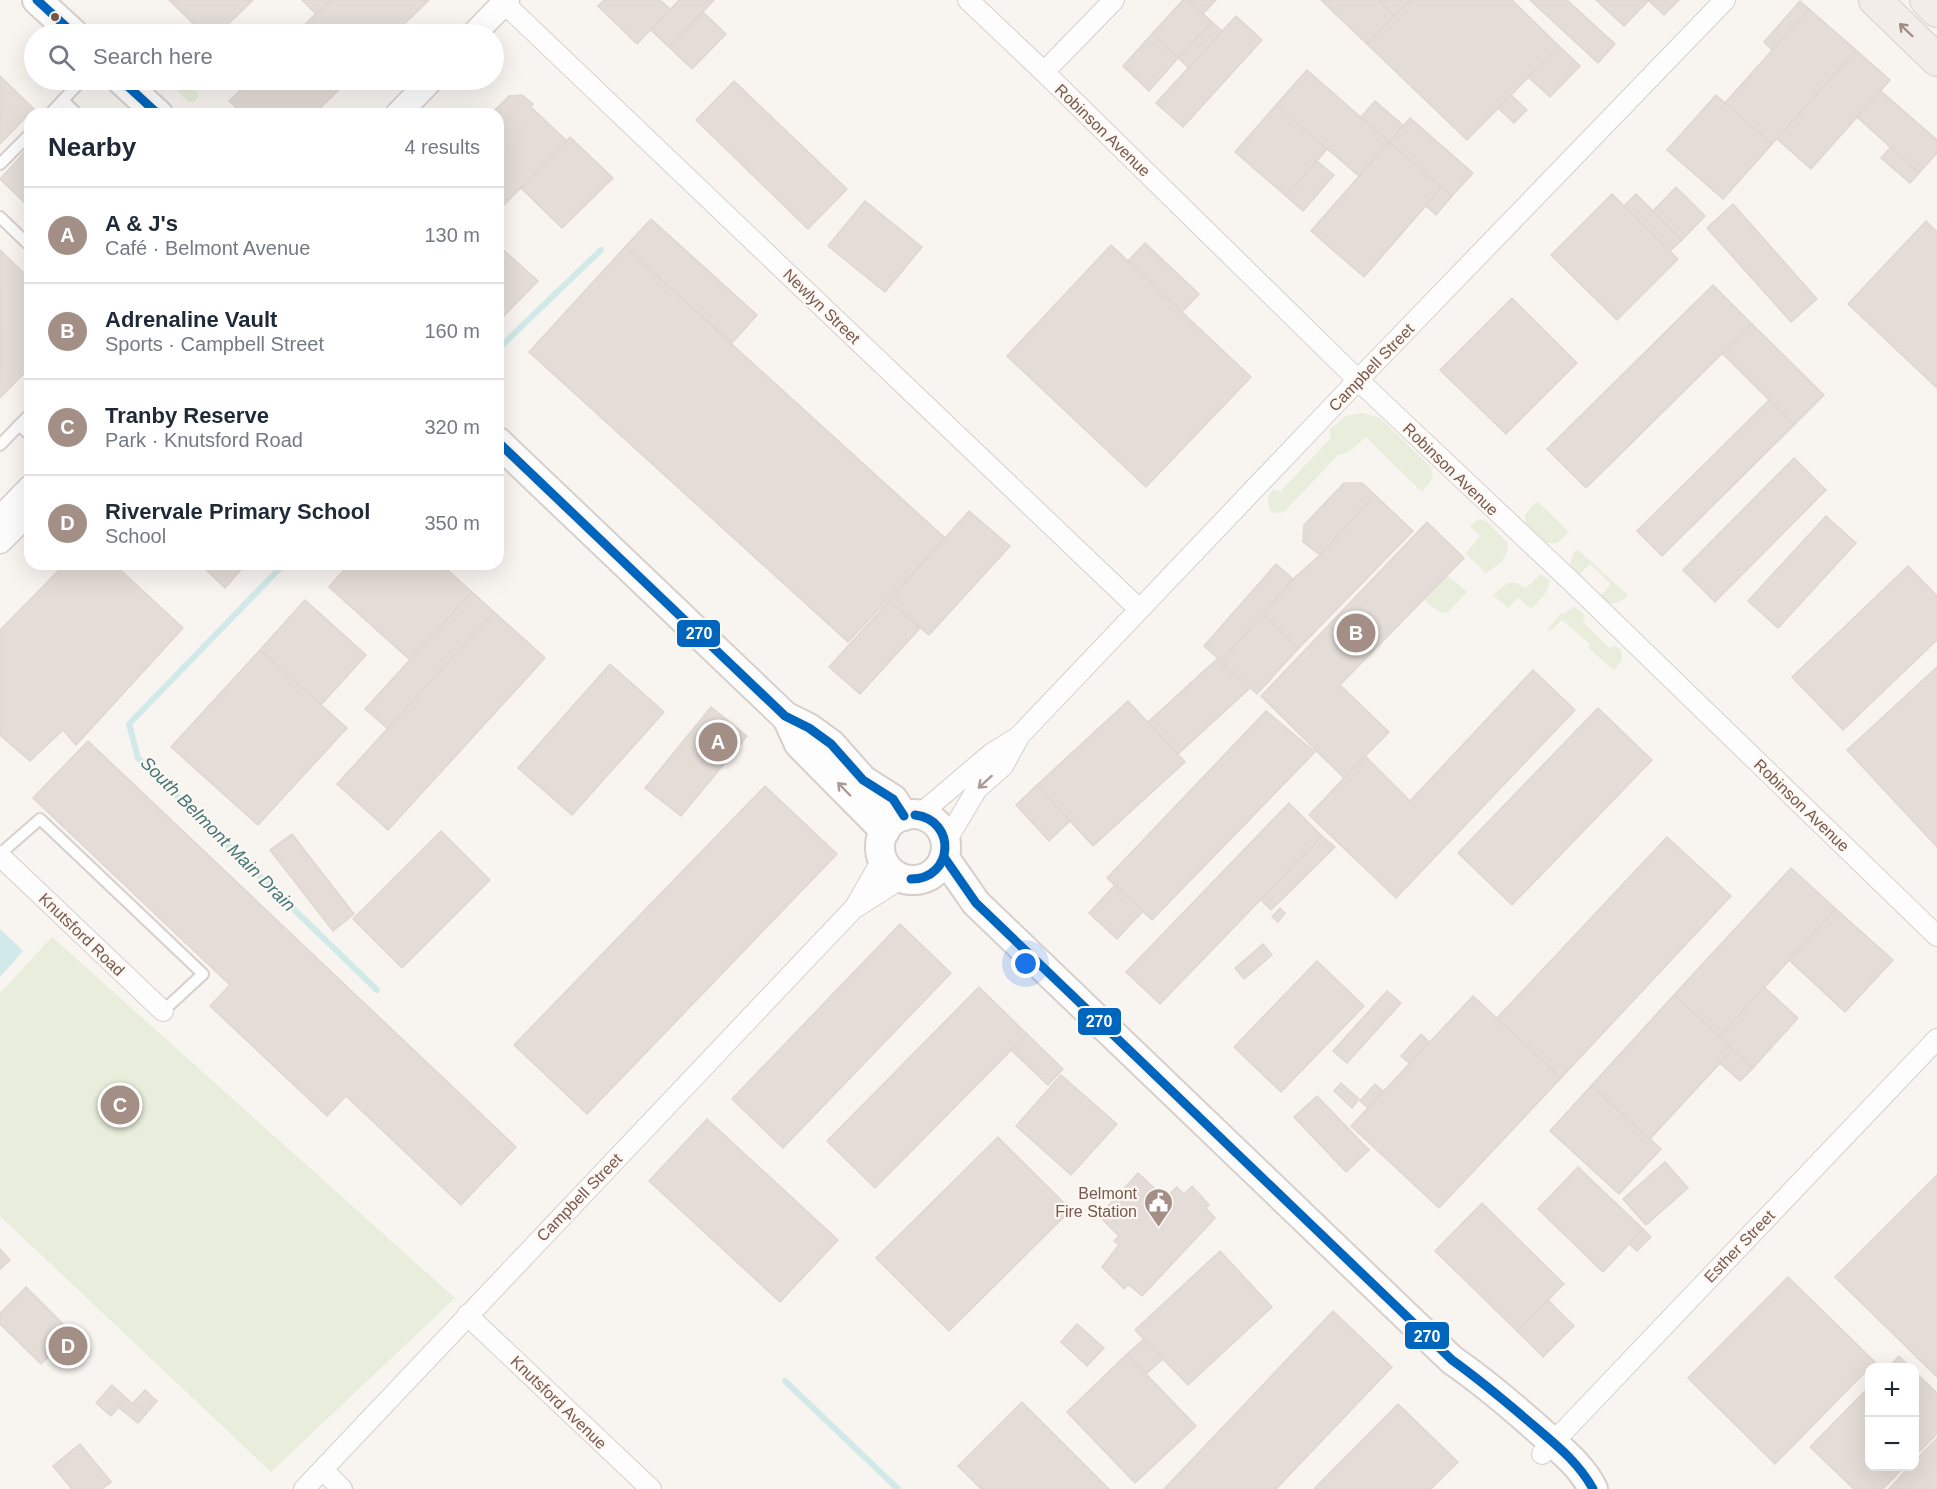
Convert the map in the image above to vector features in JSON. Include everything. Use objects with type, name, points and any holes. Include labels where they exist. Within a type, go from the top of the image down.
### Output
[{"type":"main road","points":[[37,0],[63,24]]},
{"type":"main road","points":[[1875,0],[1937,60]]},
{"type":"main road","points":[[1926,0],[1937,11]]},
{"type":"main road","points":[[132,90],[151,108]]},
{"type":"main road","points":[[504,448],[787,718],[800,744],[902,821],[929,819],[937,825],[942,833],[945,850],[976,903],[1452,1360],[1487,1384],[1547,1448],[1574,1486],[1580,1489]]},
{"type":"main road","points":[[902,821],[880,850],[903,872],[976,903]]},
{"type":"main road","points":[[903,872],[940,866],[945,850]]},
{"type":"main road","points":[[1547,1448],[1587,1476],[1593,1489]]},
{"type":"street","name":"Robinson Avenue","points":[[968,0],[1358,380],[1567,577],[1937,936]]},
{"type":"street","points":[[1044,72],[1114,0]]},
{"type":"street","name":"Campbell Street","points":[[902,821],[992,753],[1020,735],[1358,380],[1725,0]]},
{"type":"street","points":[[484,24],[506,2]]},
{"type":"street","name":"Newlyn Street","points":[[506,2],[1139,609]]},
{"type":"street","points":[[404,108],[421,90]]},
{"type":"street","points":[[0,519],[24,494]]},
{"type":"street","points":[[0,541],[24,517]]},
{"type":"street","name":"Campbell Street","points":[[945,850],[977,789],[1003,766],[1020,735]]},
{"type":"street","name":"Knutsford Road","points":[[0,855],[163,1011]]},
{"type":"street","name":"Campbell Street","points":[[304,1489],[855,907],[903,872]]},
{"type":"street","name":"Esther Street","points":[[1547,1448],[1937,1039]]},
{"type":"street","name":"Knutsford Avenue","points":[[467,1315],[651,1489]]},
{"type":"street","points":[[323,1470],[342,1489]]},
{"type":"lane","points":[[56,108],[72,90]]},
{"type":"lane","points":[[63,100],[71,108]]},
{"type":"lane","points":[[0,164],[24,140]]},
{"type":"lane","points":[[0,217],[24,240]]},
{"type":"lane","points":[[0,445],[24,420]]},
{"type":"lane","points":[[19,425],[24,430]]},
{"type":"lane","points":[[0,855],[40,819],[203,974],[163,1011]]},
{"type":"green space","points":[[176,90],[195,90],[198,93],[198,98],[194,102],[189,102]]},
{"type":"green space","points":[[1363,413],[1380,418],[1431,467],[1433,478],[1422,492],[1366,437],[1349,452],[1338,455],[1285,511],[1275,513],[1271,511],[1268,503],[1270,493],[1274,489],[1280,492],[1331,438],[1329,430],[1346,416]]},
{"type":"green space","points":[[1537,501],[1569,532],[1557,543],[1544,543],[1526,525],[1525,515]]},
{"type":"green space","points":[[1478,519],[1486,521],[1508,543],[1504,558],[1485,574],[1466,553],[1480,536],[1470,526]]},
{"type":"green space","points":[[1577,549],[1628,595],[1610,604],[1600,597],[1611,584],[1590,564],[1578,576],[1572,570],[1572,556]]},
{"type":"green space","points":[[1541,574],[1550,581],[1549,585],[1531,609],[1518,598],[1508,608],[1493,595],[1507,583],[1518,583],[1525,589]]},
{"type":"green space","points":[[1447,575],[1467,592],[1448,612],[1441,613],[1424,600]]},
{"type":"green space","points":[[1574,607],[1585,615],[1583,622],[1609,648],[1615,646],[1621,650],[1622,660],[1614,671],[1588,647],[1590,644],[1562,620],[1550,631],[1547,630],[1561,613]]},
{"type":"green space","points":[[52,937],[455,1298],[271,1472],[0,1216],[0,993]]},
{"type":"water","points":[[0,929],[23,951],[0,977]]},
{"type":"building","points":[[169,0],[253,0],[228,24],[194,24]]},
{"type":"building","points":[[302,0],[330,0],[316,14]]},
{"type":"building","points":[[330,0],[429,0],[404,24],[305,24]]},
{"type":"building","points":[[604,0],[660,0],[670,9],[637,44],[598,6]]},
{"type":"building","points":[[679,0],[714,0],[669,47],[651,30]]},
{"type":"building","points":[[1183,0],[1188,0],[1212,22],[1178,58],[1152,34]]},
{"type":"building","points":[[1188,0],[1216,0],[1203,14]]},
{"type":"building","points":[[1321,0],[1378,0],[1394,16],[1367,44]]},
{"type":"building","points":[[1378,0],[1410,0],[1394,16]]},
{"type":"building","points":[[1410,0],[1512,0],[1559,46],[1467,140],[1367,44]]},
{"type":"building","points":[[1530,0],[1567,0],[1615,44],[1598,63]]},
{"type":"building","points":[[1596,0],[1649,0],[1624,26]]},
{"type":"building","points":[[1648,0],[1679,0],[1664,15]]},
{"type":"building","points":[[1800,1],[1809,9],[1772,50],[1764,42]]},
{"type":"building","points":[[1809,9],[1856,50],[1772,144],[1725,103]]},
{"type":"building","points":[[703,12],[726,34],[692,69],[669,47]]},
{"type":"building","points":[[1236,16],[1262,40],[1183,127],[1156,103]]},
{"type":"building","points":[[1212,22],[1222,31],[1189,68],[1178,58]]},
{"type":"building","points":[[1152,34],[1178,58],[1149,91],[1123,66]]},
{"type":"building","points":[[1559,46],[1580,66],[1550,97],[1528,77]]},
{"type":"building","points":[[1856,50],[1890,80],[1811,169],[1777,139]]},
{"type":"building","points":[[1307,70],[1389,142],[1359,176],[1276,105]]},
{"type":"building","points":[[0,76],[33,108],[24,108],[24,119],[0,144]]},
{"type":"building","points":[[734,81],[847,189],[808,229],[696,120]]},
{"type":"building","points":[[241,90],[339,90],[320,108],[237,108],[229,101]]},
{"type":"building","points":[[1881,91],[1937,140],[1937,153],[1919,173],[1857,117]]},
{"type":"building","points":[[522,95],[533,104],[531,107],[567,141],[504,205],[504,108],[497,108],[509,96]]},
{"type":"building","points":[[1511,95],[1527,110],[1514,123],[1498,108]]},
{"type":"building","points":[[1716,95],[1772,144],[1723,199],[1667,150]]},
{"type":"building","points":[[1375,101],[1404,126],[1389,142],[1361,117]]},
{"type":"building","points":[[1276,105],[1327,149],[1286,196],[1235,152]]},
{"type":"building","points":[[1410,118],[1473,173],[1452,196],[1389,142]]},
{"type":"building","points":[[570,137],[613,178],[562,228],[521,188]]},
{"type":"building","points":[[1389,142],[1442,187],[1364,277],[1311,231]]},
{"type":"building","points":[[1891,147],[1919,173],[1910,183],[1881,158]]},
{"type":"building","points":[[24,153],[24,202],[0,179]]},
{"type":"building","points":[[1317,161],[1334,175],[1303,211],[1286,196]]},
{"type":"building","points":[[1442,187],[1452,196],[1436,215],[1426,206]]},
{"type":"building","points":[[1676,187],[1705,216],[1682,240],[1653,211]]},
{"type":"building","points":[[1612,194],[1678,259],[1617,320],[1551,255]]},
{"type":"building","points":[[1636,194],[1682,240],[1670,251],[1624,206]]},
{"type":"building","points":[[865,201],[922,247],[885,292],[828,246]]},
{"type":"building","points":[[1733,204],[1817,299],[1791,322],[1707,228]]},
{"type":"building","points":[[651,219],[757,315],[732,343],[625,247]]},
{"type":"building","points":[[1926,221],[1937,232],[1937,388],[1848,304]]},
{"type":"building","points":[[1145,243],[1199,294],[1182,312],[1128,261]]},
{"type":"building","points":[[1111,245],[1251,377],[1146,487],[1007,356]]},
{"type":"building","points":[[625,247],[945,538],[848,642],[529,352]]},
{"type":"building","points":[[0,250],[24,273],[24,373],[1,397]]},
{"type":"building","points":[[504,250],[538,281],[504,316]]},
{"type":"building","points":[[1713,285],[1752,324],[1586,488],[1547,449]]},
{"type":"building","points":[[1512,298],[1577,363],[1506,434],[1440,370]]},
{"type":"building","points":[[1752,324],[1824,395],[1794,425],[1722,353]]},
{"type":"building","points":[[1769,400],[1794,425],[1662,556],[1637,531]]},
{"type":"building","points":[[1794,458],[1826,490],[1715,602],[1683,570]]},
{"type":"building","points":[[1344,483],[1362,483],[1375,495],[1320,555],[1303,542],[1304,525]]},
{"type":"building","points":[[1375,495],[1413,531],[1298,649],[1264,615],[1293,579],[1320,555]]},
{"type":"building","points":[[969,511],[1010,546],[929,635],[889,601]]},
{"type":"building","points":[[1826,516],[1856,543],[1778,628],[1748,601]]},
{"type":"building","points":[[1427,522],[1464,558],[1340,685],[1389,732],[1344,778],[1261,696]]},
{"type":"building","points":[[1276,564],[1293,579],[1221,661],[1204,646]]},
{"type":"building","points":[[1908,566],[1937,596],[1937,640],[1843,730],[1792,677]]},
{"type":"building","points":[[59,570],[120,570],[183,628],[76,745],[63,730],[30,761],[0,735],[0,630]]},
{"type":"building","points":[[206,570],[241,570],[225,588]]},
{"type":"building","points":[[344,570],[448,570],[472,592],[410,660],[329,587]]},
{"type":"building","points":[[472,592],[494,612],[388,729],[365,709]]},
{"type":"building","points":[[305,600],[366,655],[321,705],[260,650]]},
{"type":"building","points":[[889,601],[920,628],[860,694],[829,667]]},
{"type":"building","points":[[494,612],[545,658],[388,830],[337,784]]},
{"type":"building","points":[[1264,615],[1298,649],[1257,694],[1221,661]]},
{"type":"building","points":[[260,650],[347,728],[258,825],[171,747]]},
{"type":"building","points":[[1217,659],[1249,689],[1178,754],[1148,722]]},
{"type":"building","points":[[610,664],[664,712],[572,815],[518,768]]},
{"type":"building","points":[[1937,667],[1937,847],[1847,750]]},
{"type":"building","points":[[1533,670],[1575,710],[1396,898],[1309,815],[1365,756],[1410,801]]},
{"type":"building","points":[[1128,701],[1185,762],[1093,846],[1037,785]]},
{"type":"building","points":[[711,707],[747,736],[681,816],[645,788]]},
{"type":"building","points":[[1598,708],[1652,760],[1512,905],[1458,853]]},
{"type":"building","points":[[1266,711],[1315,752],[1152,920],[1107,878]]},
{"type":"building","points":[[88,741],[516,1147],[461,1205],[346,1096],[327,1116],[210,1006],[230,985],[33,798]]},
{"type":"building","points":[[1037,785],[1070,821],[1049,841],[1016,805]]},
{"type":"building","points":[[765,786],[837,854],[587,1114],[514,1045]]},
{"type":"building","points":[[1289,803],[1322,836],[1160,1004],[1126,972]]},
{"type":"building","points":[[441,831],[490,880],[402,968],[353,919]]},
{"type":"building","points":[[292,834],[354,914],[333,931],[270,850]]},
{"type":"building","points":[[1322,836],[1335,847],[1271,910],[1261,900]]},
{"type":"building","points":[[1667,837],[1731,896],[1561,1078],[1497,1018]]},
{"type":"building","points":[[1791,868],[1836,909],[1719,1037],[1674,995]]},
{"type":"building","points":[[1115,885],[1143,911],[1117,939],[1089,913]]},
{"type":"building","points":[[1280,908],[1285,913],[1278,922],[1272,917]]},
{"type":"building","points":[[1836,909],[1893,960],[1845,1012],[1789,960]]},
{"type":"building","points":[[900,924],[951,973],[783,1148],[732,1099]]},
{"type":"building","points":[[1263,944],[1272,955],[1244,979],[1235,968]]},
{"type":"building","points":[[1317,961],[1364,1006],[1281,1092],[1234,1047]]},
{"type":"building","points":[[979,987],[1027,1034],[875,1188],[827,1141]]},
{"type":"building","points":[[1764,987],[1798,1018],[1753,1068],[1719,1037]]},
{"type":"building","points":[[1387,991],[1401,1003],[1347,1063],[1333,1051]]},
{"type":"building","points":[[1674,995],[1733,1049],[1650,1139],[1591,1086]]},
{"type":"building","points":[[1473,996],[1561,1078],[1439,1208],[1351,1126]]},
{"type":"building","points":[[1027,1034],[1063,1069],[1048,1085],[1011,1050]]},
{"type":"building","points":[[1421,1034],[1429,1042],[1409,1063],[1401,1056]]},
{"type":"building","points":[[1733,1049],[1753,1068],[1740,1081],[1720,1063]]},
{"type":"building","points":[[1061,1075],[1117,1124],[1071,1175],[1016,1126]]},
{"type":"building","points":[[1341,1083],[1359,1099],[1352,1108],[1334,1091]]},
{"type":"building","points":[[1375,1084],[1383,1091],[1368,1108],[1360,1101]]},
{"type":"building","points":[[1591,1086],[1661,1149],[1619,1194],[1550,1131]]},
{"type":"building","points":[[1317,1096],[1369,1150],[1346,1172],[1294,1117]]},
{"type":"building","points":[[707,1119],[838,1240],[780,1302],[649,1181]]},
{"type":"building","points":[[998,1137],[1071,1210],[949,1331],[876,1258]]},
{"type":"building","points":[[1665,1162],[1688,1188],[1646,1225],[1623,1199]]},
{"type":"building","points":[[1578,1167],[1643,1229],[1603,1272],[1538,1209]]},
{"type":"building","name":"Belmont Fire Station","points":[[1138,1173],[1165,1198],[1177,1187],[1184,1194],[1192,1186],[1209,1205],[1206,1208],[1215,1218],[1142,1296],[1128,1284],[1124,1289],[1102,1267],[1119,1245],[1114,1241],[1119,1236],[1099,1216]]},
{"type":"building","points":[[1937,1175],[1937,1377],[1835,1277]]},
{"type":"building","points":[[1482,1203],[1564,1284],[1517,1331],[1435,1251]]},
{"type":"building","points":[[1643,1229],[1651,1237],[1637,1251],[1629,1244]]},
{"type":"building","points":[[0,1249],[10,1260],[0,1269]]},
{"type":"building","points":[[1220,1251],[1272,1307],[1188,1385],[1135,1330]]},
{"type":"building","points":[[1788,1277],[1875,1362],[1865,1363],[1865,1372],[1775,1464],[1688,1378]]},
{"type":"building","points":[[26,1287],[72,1333],[41,1364],[0,1324],[0,1313]]},
{"type":"building","points":[[1548,1300],[1574,1326],[1543,1357],[1517,1331]]},
{"type":"building","points":[[1333,1311],[1392,1367],[1276,1489],[1164,1489]]},
{"type":"building","points":[[1077,1324],[1104,1348],[1087,1366],[1061,1342]]},
{"type":"building","points":[[1144,1339],[1163,1359],[1146,1374],[1127,1354]]},
{"type":"building","points":[[1127,1354],[1196,1426],[1135,1483],[1067,1412]]},
{"type":"building","points":[[1899,1356],[1906,1363],[1893,1363]]},
{"type":"building","points":[[1919,1376],[1937,1393],[1937,1434],[1919,1452]]},
{"type":"building","points":[[112,1385],[126,1398],[111,1416],[96,1403]]},
{"type":"building","points":[[145,1390],[157,1401],[146,1414],[133,1403]]},
{"type":"building","points":[[1865,1391],[1865,1471],[1900,1471],[1883,1489],[1854,1489],[1810,1447]]},
{"type":"building","points":[[126,1398],[146,1414],[138,1423],[118,1407]]},
{"type":"building","points":[[1022,1402],[1109,1489],[981,1489],[958,1466]]},
{"type":"building","points":[[1398,1404],[1458,1462],[1431,1489],[1314,1489]]},
{"type":"building","points":[[1937,1438],[1937,1489],[1889,1489],[1905,1471],[1919,1471],[1919,1457]]},
{"type":"building","points":[[80,1444],[111,1482],[102,1489],[72,1489],[53,1466]]},
{"type":"waterway","points":[[504,343],[601,250]]},
{"type":"waterway","name":"South Belmont Main Drain","points":[[278,570],[129,724],[138,758],[377,990]]},
{"type":"waterway","name":"South Belmont Main Drain","points":[[785,1381],[898,1489]]},
{"type":"transit line","name":"270","points":[[37,0],[63,24]]},
{"type":"transit line","name":"270","points":[[132,90],[151,108]]},
{"type":"transit line","name":"270","points":[[504,448],[785,716],[809,728],[831,744],[863,780],[893,799],[904,816]]},
{"type":"transit line","name":"270","points":[[911,879],[925,876],[936,870],[945,849],[944,837],[938,827],[929,819],[915,815]]},
{"type":"transit line","name":"270","points":[[944,857],[976,903],[1452,1360],[1497,1394],[1562,1450],[1582,1472],[1593,1489]]},
{"type":"place","name":"Adrenaline Vault","points":[[1356,633]]},
{"type":"place","name":"A & J's","points":[[718,742]]},
{"type":"place","name":"Tranby Reserve","points":[[120,1105]]},
{"type":"place","name":"Belmont Fire Station","points":[[1158,1228]]},
{"type":"place","name":"Rivervale Primary School","points":[[68,1346]]}]
